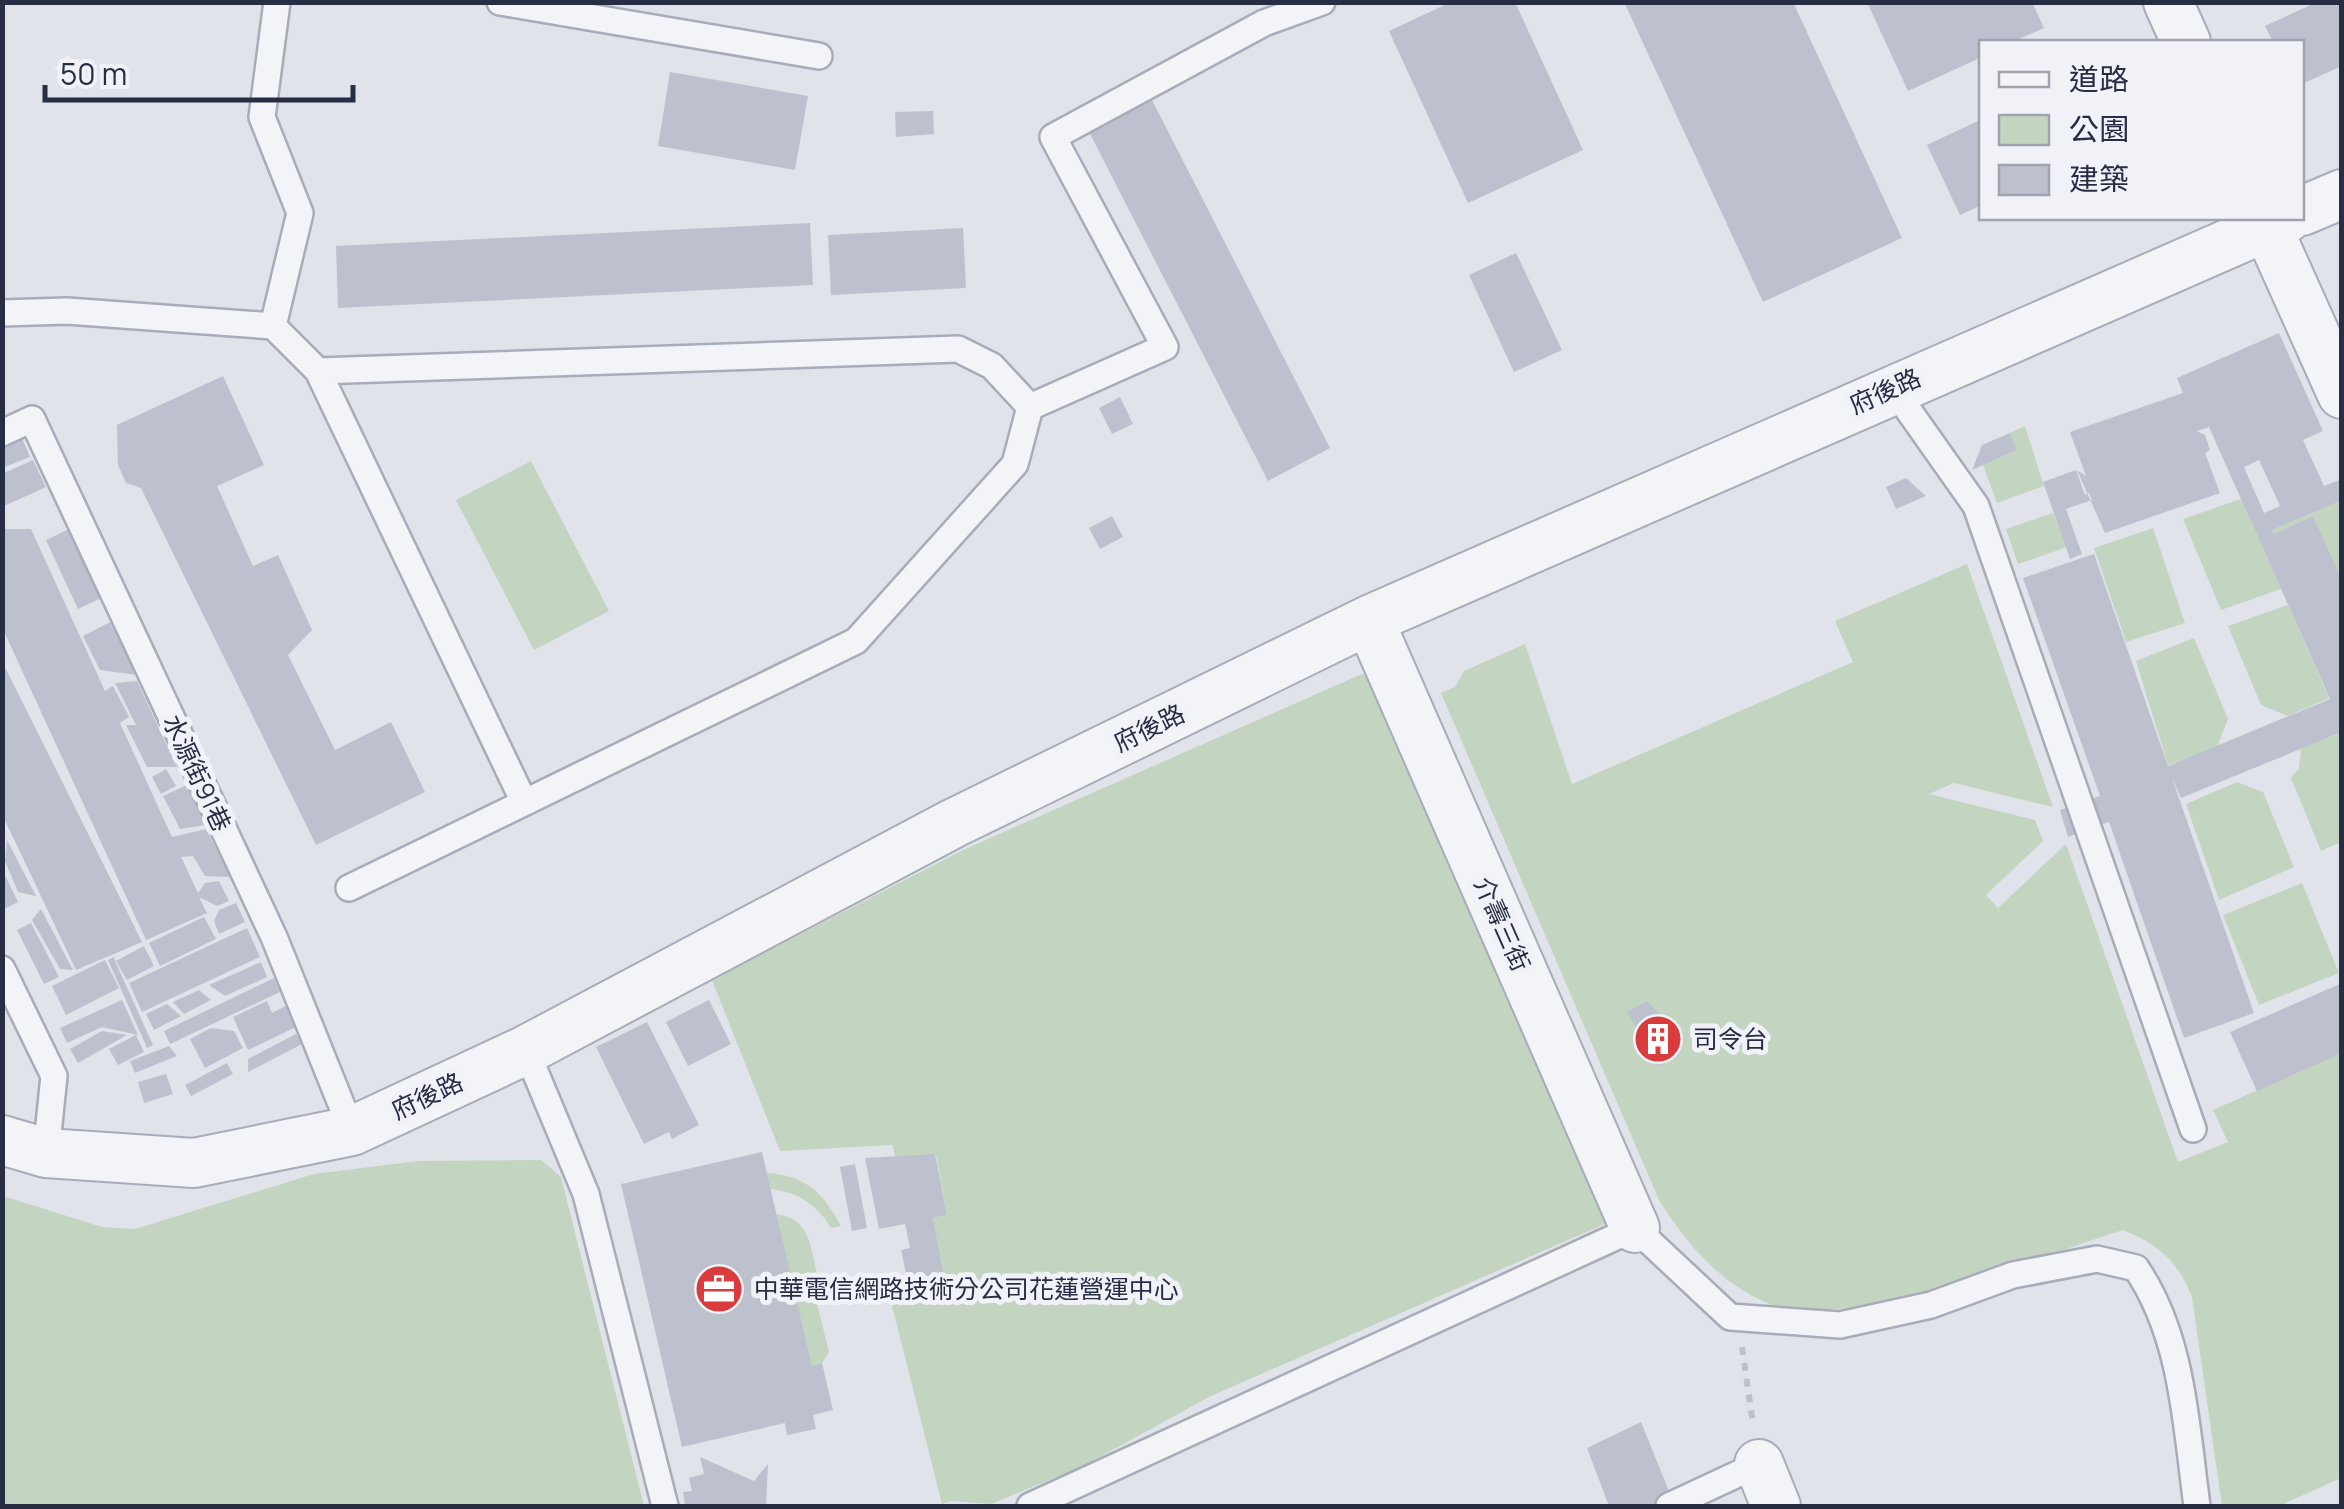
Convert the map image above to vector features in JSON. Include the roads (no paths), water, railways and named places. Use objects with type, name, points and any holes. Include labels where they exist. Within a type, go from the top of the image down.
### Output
[{"type":"street","points":[[2168,2],[2185,40]]},
{"type":"street","name":"府後路","points":[[2304,209],[2342,194]]},
{"type":"street","name":"府後路","points":[[24,1147],[194,1163],[352,1130],[526,1050],[954,822],[1369,620],[2275,220]]},
{"type":"street","points":[[2281,220],[2342,394]]},
{"type":"street","name":"介壽三街","points":[[1369,620],[1635,1228]]},
{"type":"lane","points":[[273,326],[300,212],[262,117],[277,2]]},
{"type":"lane","points":[[500,2],[818,56]]},
{"type":"lane","points":[[1030,407],[1165,347],[1053,137],[1264,22],[1322,2]]},
{"type":"lane","points":[[2,313],[66,310],[273,326],[318,372],[524,802]]},
{"type":"lane","points":[[318,372],[958,349],[992,366],[1030,407]]},
{"type":"lane","points":[[1892,387],[1976,506],[2193,1129]]},
{"type":"lane","points":[[348,888],[856,641],[1015,464],[1030,407]]},
{"type":"lane","name":"水源街91巷","points":[[2,433],[32,419],[274,937],[352,1130]]},
{"type":"lane","points":[[2,969],[54,1076],[24,1147]]},
{"type":"lane","points":[[526,1050],[586,1194],[666,1506]]},
{"type":"lane","points":[[1030,1506],[1635,1228],[1730,1316],[1840,1325],[1931,1305],[2013,1275],[2097,1259],[2136,1268],[2154,1294],[2168,1332],[2197,1506]]},
{"type":"lane","points":[[1670,1506],[1768,1485]]},
{"type":"place","name":"司令台","points":[[1658,1039]]},
{"type":"place","name":"中華電信網路技術分公司花蓮營運中心","points":[[719,1289]]}]
